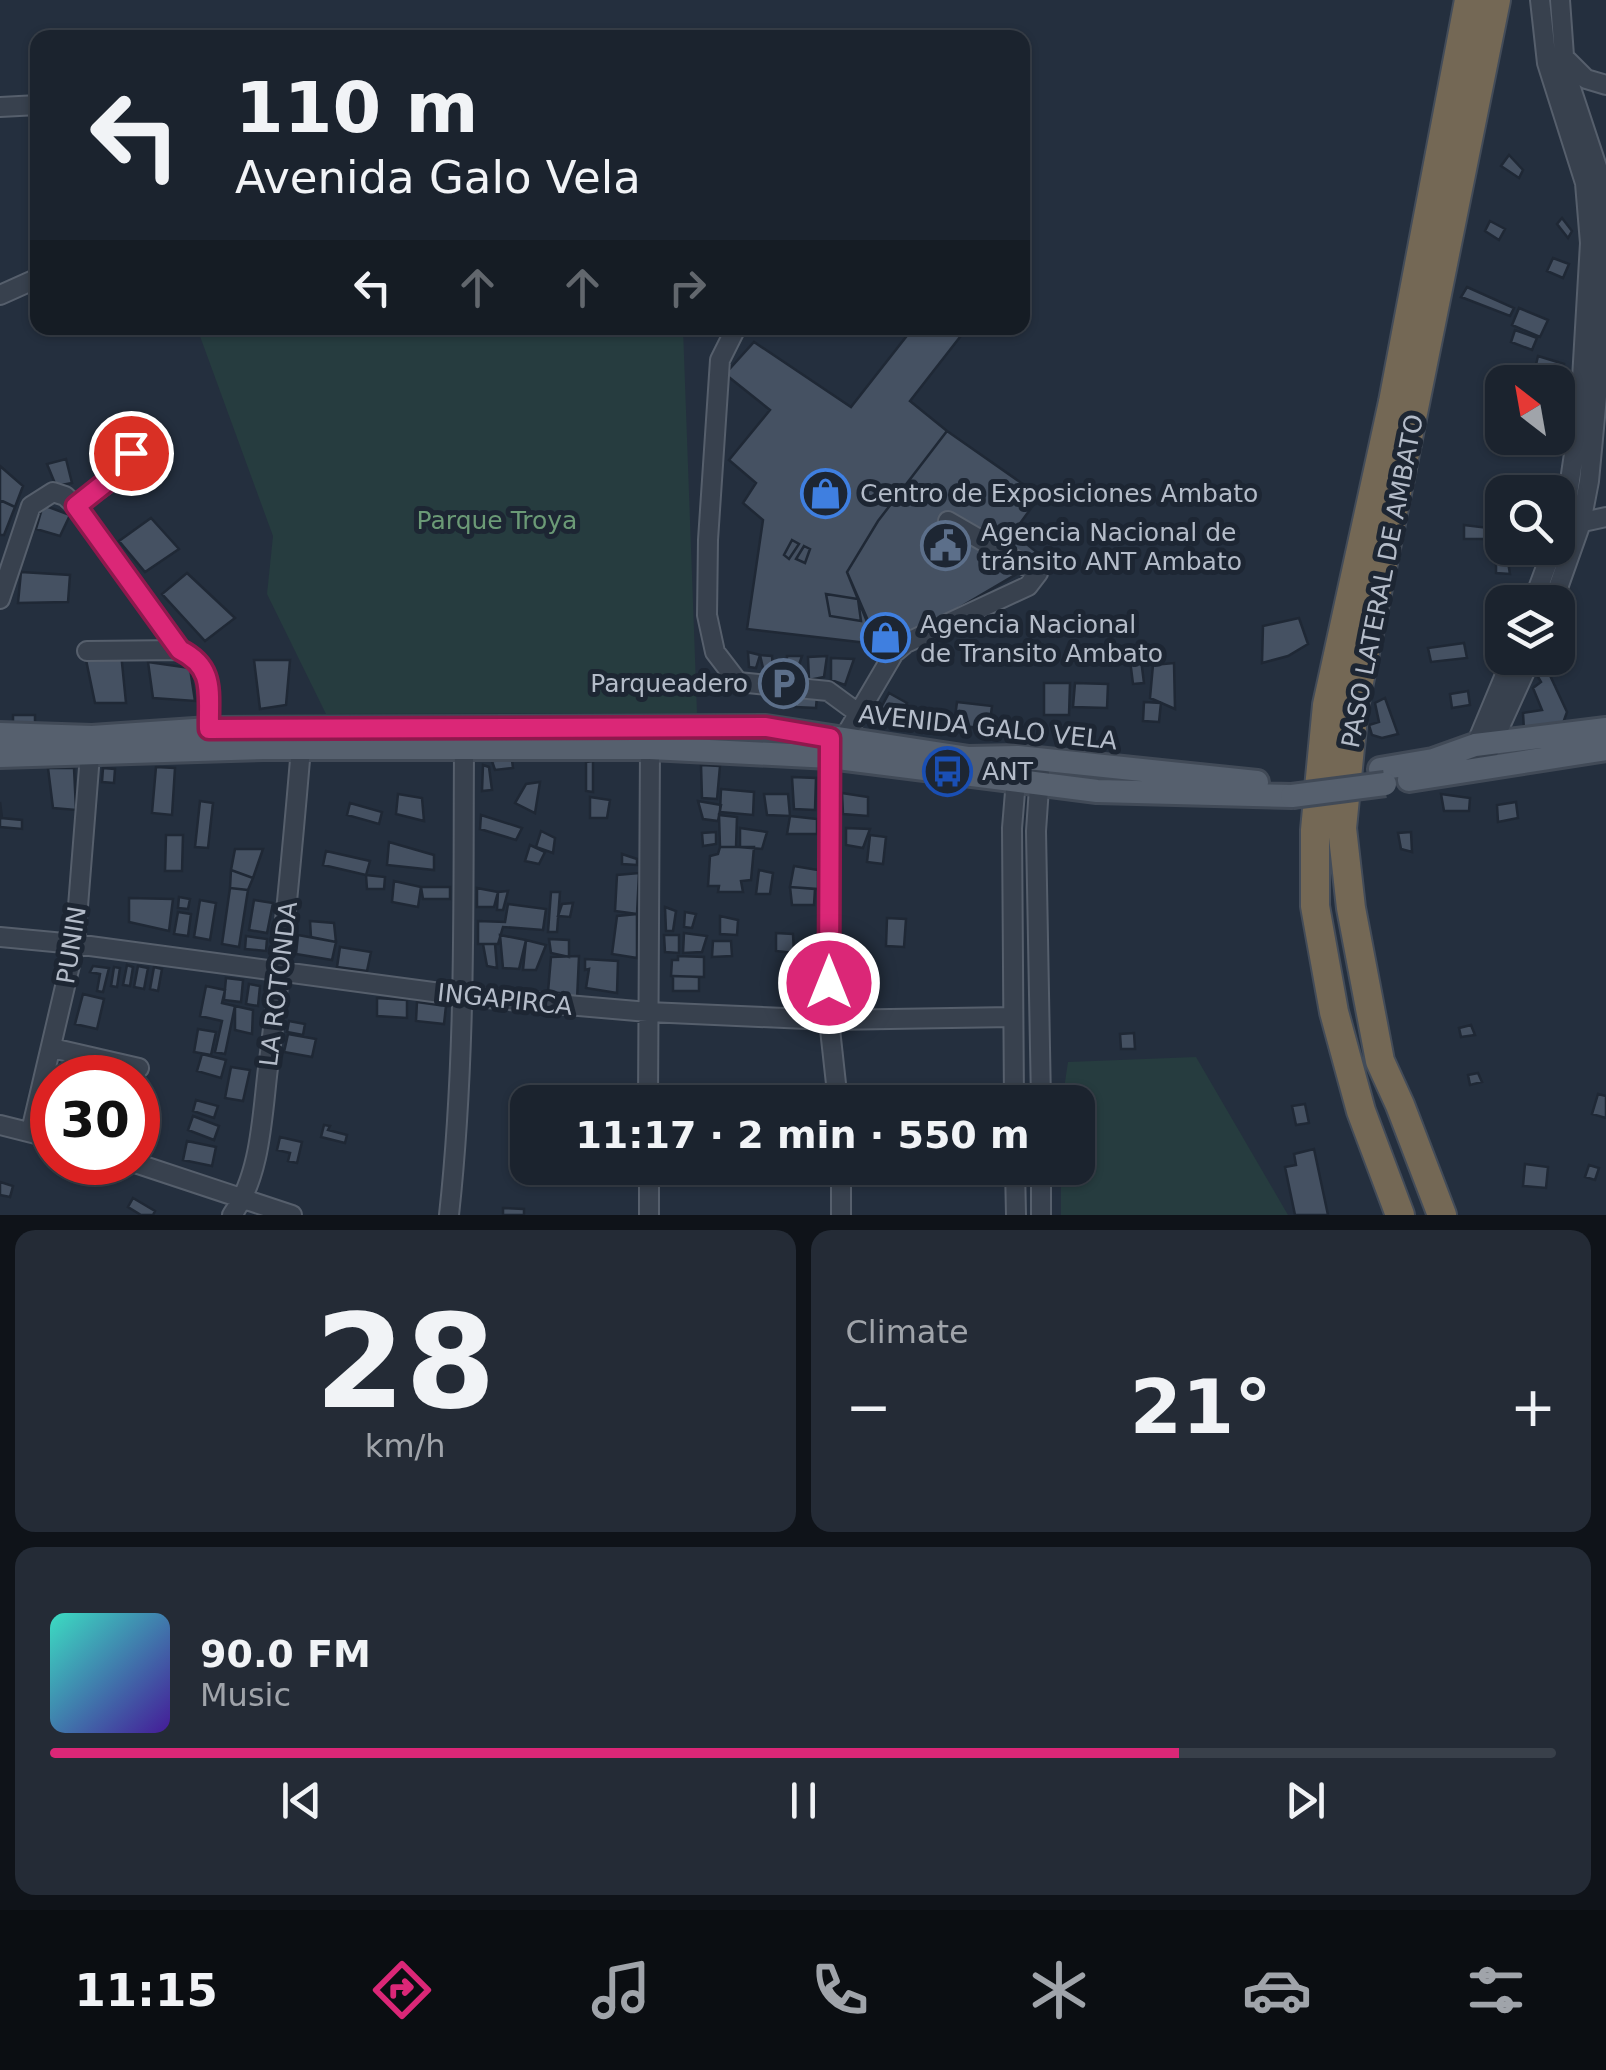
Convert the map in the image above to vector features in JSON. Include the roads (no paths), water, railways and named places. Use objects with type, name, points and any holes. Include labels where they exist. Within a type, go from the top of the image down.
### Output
[{"type":"highway","name":"PASO LATERAL DE AMBATO","points":[[1400,1215],[1361,1111],[1334,1012],[1316,906],[1315,830],[1327,705],[1393,402],[1469,0]]},
{"type":"highway","name":"PASO LATERAL DE AMBATO","points":[[1442,1215],[1380,1061],[1351,908],[1342,828],[1354,707],[1496,0]]},
{"type":"main road","name":"AVENIDA GALO VELA","points":[[0,734],[210,739],[766,727],[1028,783],[1097,790],[1291,789],[1475,769],[1606,749]]},
{"type":"main road","name":"AVENIDA GALO VELA","points":[[1383,776],[1484,743],[1606,729]]},
{"type":"main road","name":"AVENIDA GALO VELA","points":[[0,756],[90,755],[210,739],[301,748],[835,744],[969,758],[1030,758],[1291,789]]},
{"type":"street","points":[[1540,0],[1547,63],[1598,175]]},
{"type":"street","points":[[1559,585],[1580,523],[1591,465],[1599,380],[1600,244],[1598,175],[1565,70],[1560,0]]},
{"type":"street","points":[[1564,57],[1586,79],[1606,86]]},
{"type":"street","points":[[0,107],[30,105]]},
{"type":"street","points":[[1570,475],[1600,244]]},
{"type":"street","points":[[0,294],[30,281]]},
{"type":"street","points":[[732,335],[720,360],[708,540],[708,614],[715,652],[738,682],[828,691],[858,713]]},
{"type":"street","points":[[76,506],[124,468],[131,453],[126,431]]},
{"type":"street","points":[[0,599],[31,506],[53,492],[76,506],[180,650]]},
{"type":"street","points":[[1575,525],[1606,517]]},
{"type":"street","points":[[836,1085],[829,1020],[835,744],[894,654],[906,643],[1028,586],[1038,572],[948,521]]},
{"type":"street","points":[[87,650],[180,650],[195,657],[207,673],[210,739]]},
{"type":"street","points":[[1475,769],[1506,675]]},
{"type":"street","points":[[1484,743],[1522,675]]},
{"type":"street","name":"LA ROTONDA","points":[[232,1215],[244,1197],[259,1138],[281,970],[301,748]]},
{"type":"street","points":[[648,1085],[650,748]]},
{"type":"street","points":[[450,1215],[463,996],[464,749]]},
{"type":"street","name":"PUNIN","points":[[50,1055],[75,944],[90,755]]},
{"type":"street","points":[[1030,758],[1028,783],[1036,832],[1041,1085]]},
{"type":"street","points":[[1014,1085],[1012,828],[1028,783]]},
{"type":"street","name":"INGAPIRCA","points":[[0,937],[463,996],[648,1012],[829,1020],[1012,1017]]},
{"type":"street","points":[[52,1048],[82,1055]]},
{"type":"street","points":[[0,1125],[30,1132]]},
{"type":"street","points":[[160,1171],[292,1215]]},
{"type":"street","points":[[649,1185],[649,1215]]},
{"type":"street","points":[[841,1185],[842,1215]]},
{"type":"street","points":[[1016,1185],[1016,1215]]},
{"type":"street","points":[[1041,1185],[1041,1215]]},
{"type":"place","name":"Centro de Exposiciones Ambato","points":[[825,493]]},
{"type":"place","name":"Agencia Nacional de tránsito ANT Ambato","points":[[946,546]]},
{"type":"place","name":"Agencia Nacional de Transito Ambato","points":[[885,638]]},
{"type":"place","name":"Parqueadero","points":[[783,683]]},
{"type":"place","name":"ANT","points":[[947,771]]},
{"type":"park label","name":"Parque Troya","points":[[497,520]]}]
